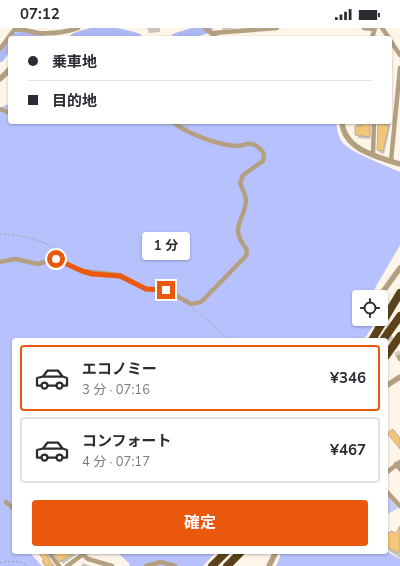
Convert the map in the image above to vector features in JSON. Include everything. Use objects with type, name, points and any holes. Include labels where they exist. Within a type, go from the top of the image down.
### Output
[{"type":"highway","points":[[373,338],[400,293]]},
{"type":"highway","points":[[384,338],[400,316]]},
{"type":"highway","points":[[388,354],[400,336]]},
{"type":"highway","points":[[388,355],[400,340]]},
{"type":"highway","points":[[214,564],[224,554]]},
{"type":"highway","points":[[227,566],[239,554]]},
{"type":"street","points":[[10,36],[14,30],[20,29],[40,33],[69,31],[78,28]]},
{"type":"street","points":[[205,28],[216,36]]},
{"type":"street","points":[[213,33],[277,28]]},
{"type":"street","points":[[364,28],[375,29]]},
{"type":"street","points":[[0,49],[8,38]]},
{"type":"street","points":[[392,43],[400,54]]},
{"type":"street","points":[[392,161],[400,68]]},
{"type":"street","points":[[0,79],[8,71]]},
{"type":"street","points":[[0,262],[15,259],[38,264],[56,259],[92,274],[120,276],[146,289],[166,290],[191,304],[201,302],[246,256],[247,250],[238,238],[237,228],[246,199],[240,183],[244,175],[263,161],[264,154],[260,147],[252,144],[237,146],[212,142],[181,129],[175,124]]},
{"type":"street","points":[[342,124],[344,133],[349,141],[356,147],[400,164]]},
{"type":"street","points":[[373,154],[374,124]]},
{"type":"street","points":[[384,290],[400,268]]},
{"type":"street","points":[[388,385],[400,377]]},
{"type":"street","points":[[388,471],[398,463],[400,469]]},
{"type":"street","points":[[388,494],[400,506]]},
{"type":"street","points":[[6,502],[12,507]]},
{"type":"street","points":[[67,566],[80,554]]},
{"type":"street","points":[[82,554],[96,564],[112,566]]},
{"type":"street","points":[[269,566],[275,554]]},
{"type":"street","points":[[51,555],[59,566]]},
{"type":"street","points":[[146,566],[161,562],[175,566]]},
{"type":"path","points":[[0,234],[40,241],[59,251],[65,262]]},
{"type":"path","points":[[191,304],[194,309],[227,338]]},
{"type":"path","points":[[0,563],[11,561],[28,566]]},
{"type":"shaded area","points":[[8,104],[8,124],[336,124],[340,138],[348,147],[400,172],[400,245],[374,290],[352,290],[352,326],[372,326],[365,338],[12,338],[12,554],[31,554],[42,566],[0,566],[0,108]]},
{"type":"shaded area","points":[[388,496],[398,508],[388,514]]},
{"type":"shaded area","points":[[388,552],[400,559],[400,566],[276,566],[281,554],[388,554]]},
{"type":"shaded area","points":[[119,554],[214,554],[203,566],[129,566],[130,564]]},
{"type":"building","points":[[362,124],[370,124],[370,137],[355,135],[355,126],[362,126]]},
{"type":"building","points":[[378,124],[389,125],[383,151],[377,150]]},
{"type":"building","points":[[393,429],[400,438],[400,449],[388,434],[388,432]]},
{"type":"building","points":[[400,526],[400,549],[397,553],[388,547],[388,532],[391,531],[396,533]]},
{"type":"building","points":[[40,554],[48,554],[47,556],[54,566],[45,566],[42,561],[44,560]]},
{"type":"building","points":[[54,554],[72,554],[60,562]]},
{"type":"waterway","points":[[182,36],[208,28]]},
{"type":"waterway","points":[[81,36],[99,32],[113,32],[128,36]]},
{"type":"waterway","points":[[22,36],[31,36]]},
{"type":"waterway","points":[[0,57],[8,45]]},
{"type":"tunnel","points":[[384,326],[399,357]]},
{"type":"route","points":[[56,259],[92,274],[120,276],[146,289],[166,290]]}]
